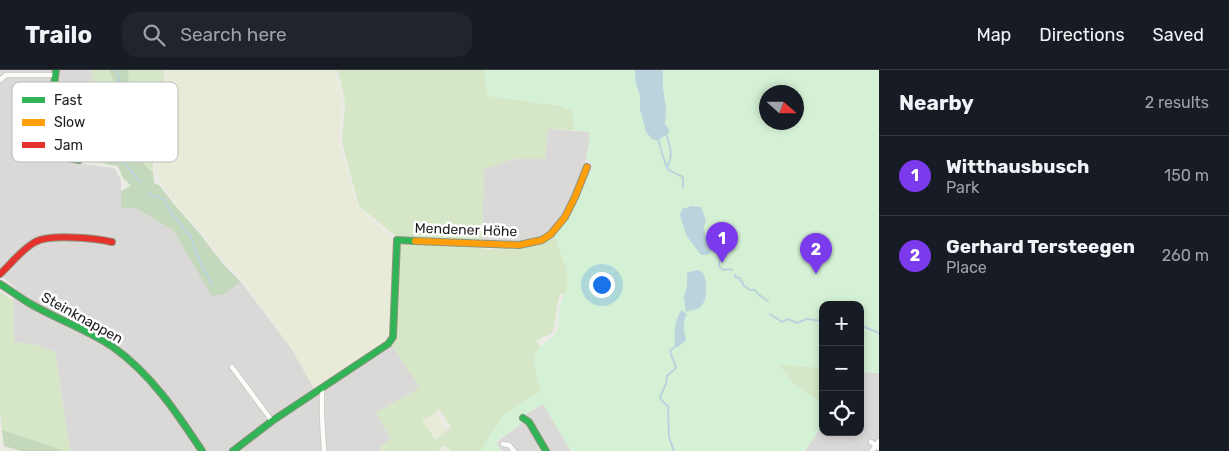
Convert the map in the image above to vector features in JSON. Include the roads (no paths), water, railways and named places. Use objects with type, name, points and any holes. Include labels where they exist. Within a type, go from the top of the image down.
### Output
[{"type":"street","points":[[0,80],[6,75],[56,73]]},
{"type":"street","name":"Mendener Höhe","points":[[233,451],[272,422],[388,344],[393,336],[397,240],[519,245],[541,240],[554,231],[561,223],[587,167]]},
{"type":"street","points":[[0,274],[34,243],[42,239],[104,240],[112,242]]},
{"type":"street","name":"Steinknappen","points":[[0,284],[29,304],[92,334],[130,360],[167,399],[202,451]]},
{"type":"street","points":[[232,367],[272,422]]},
{"type":"street","points":[[322,389],[324,451]]},
{"type":"street","points":[[523,418],[528,422],[546,451]]},
{"type":"street","points":[[871,442],[878,445],[872,451]]},
{"type":"street","points":[[503,444],[509,446],[514,451]]},
{"type":"water","points":[[635,70],[663,70],[666,109],[665,124],[669,129],[669,133],[658,140],[653,140],[646,132],[640,109],[640,96]]},
{"type":"water","points":[[692,206],[701,207],[704,215],[706,222],[704,226],[705,235],[713,246],[708,255],[701,255],[686,235],[680,215],[682,209]]},
{"type":"water","points":[[698,270],[702,272],[706,280],[705,298],[702,305],[696,310],[686,312],[684,297],[687,273]]},
{"type":"water","points":[[681,310],[687,314],[684,323],[686,340],[678,347],[674,347],[676,325]]},
{"type":"waterway","points":[[117,70],[119,82]]},
{"type":"waterway","points":[[666,134],[671,154],[667,167]]},
{"type":"waterway","points":[[658,140],[668,169],[683,177],[683,188]]},
{"type":"waterway","points":[[124,162],[139,181]]},
{"type":"waterway","points":[[147,192],[164,200],[172,214],[191,237],[199,260],[212,284]]},
{"type":"waterway","points":[[712,250],[720,255],[719,266],[723,270],[732,270]]},
{"type":"waterway","points":[[735,275],[735,277],[740,278],[743,285],[750,290],[755,290],[768,301]]},
{"type":"waterway","points":[[770,314],[782,322],[788,319],[797,323],[807,319],[819,320]]},
{"type":"waterway","points":[[864,327],[879,333]]},
{"type":"waterway","points":[[674,347],[670,351],[676,368],[667,376],[666,384],[660,397],[668,406],[669,437],[674,451]]},
{"type":"place","name":"Witthausbusch","points":[[722,263]]},
{"type":"place","name":"Gerhard Tersteegen","points":[[816,274]]}]
